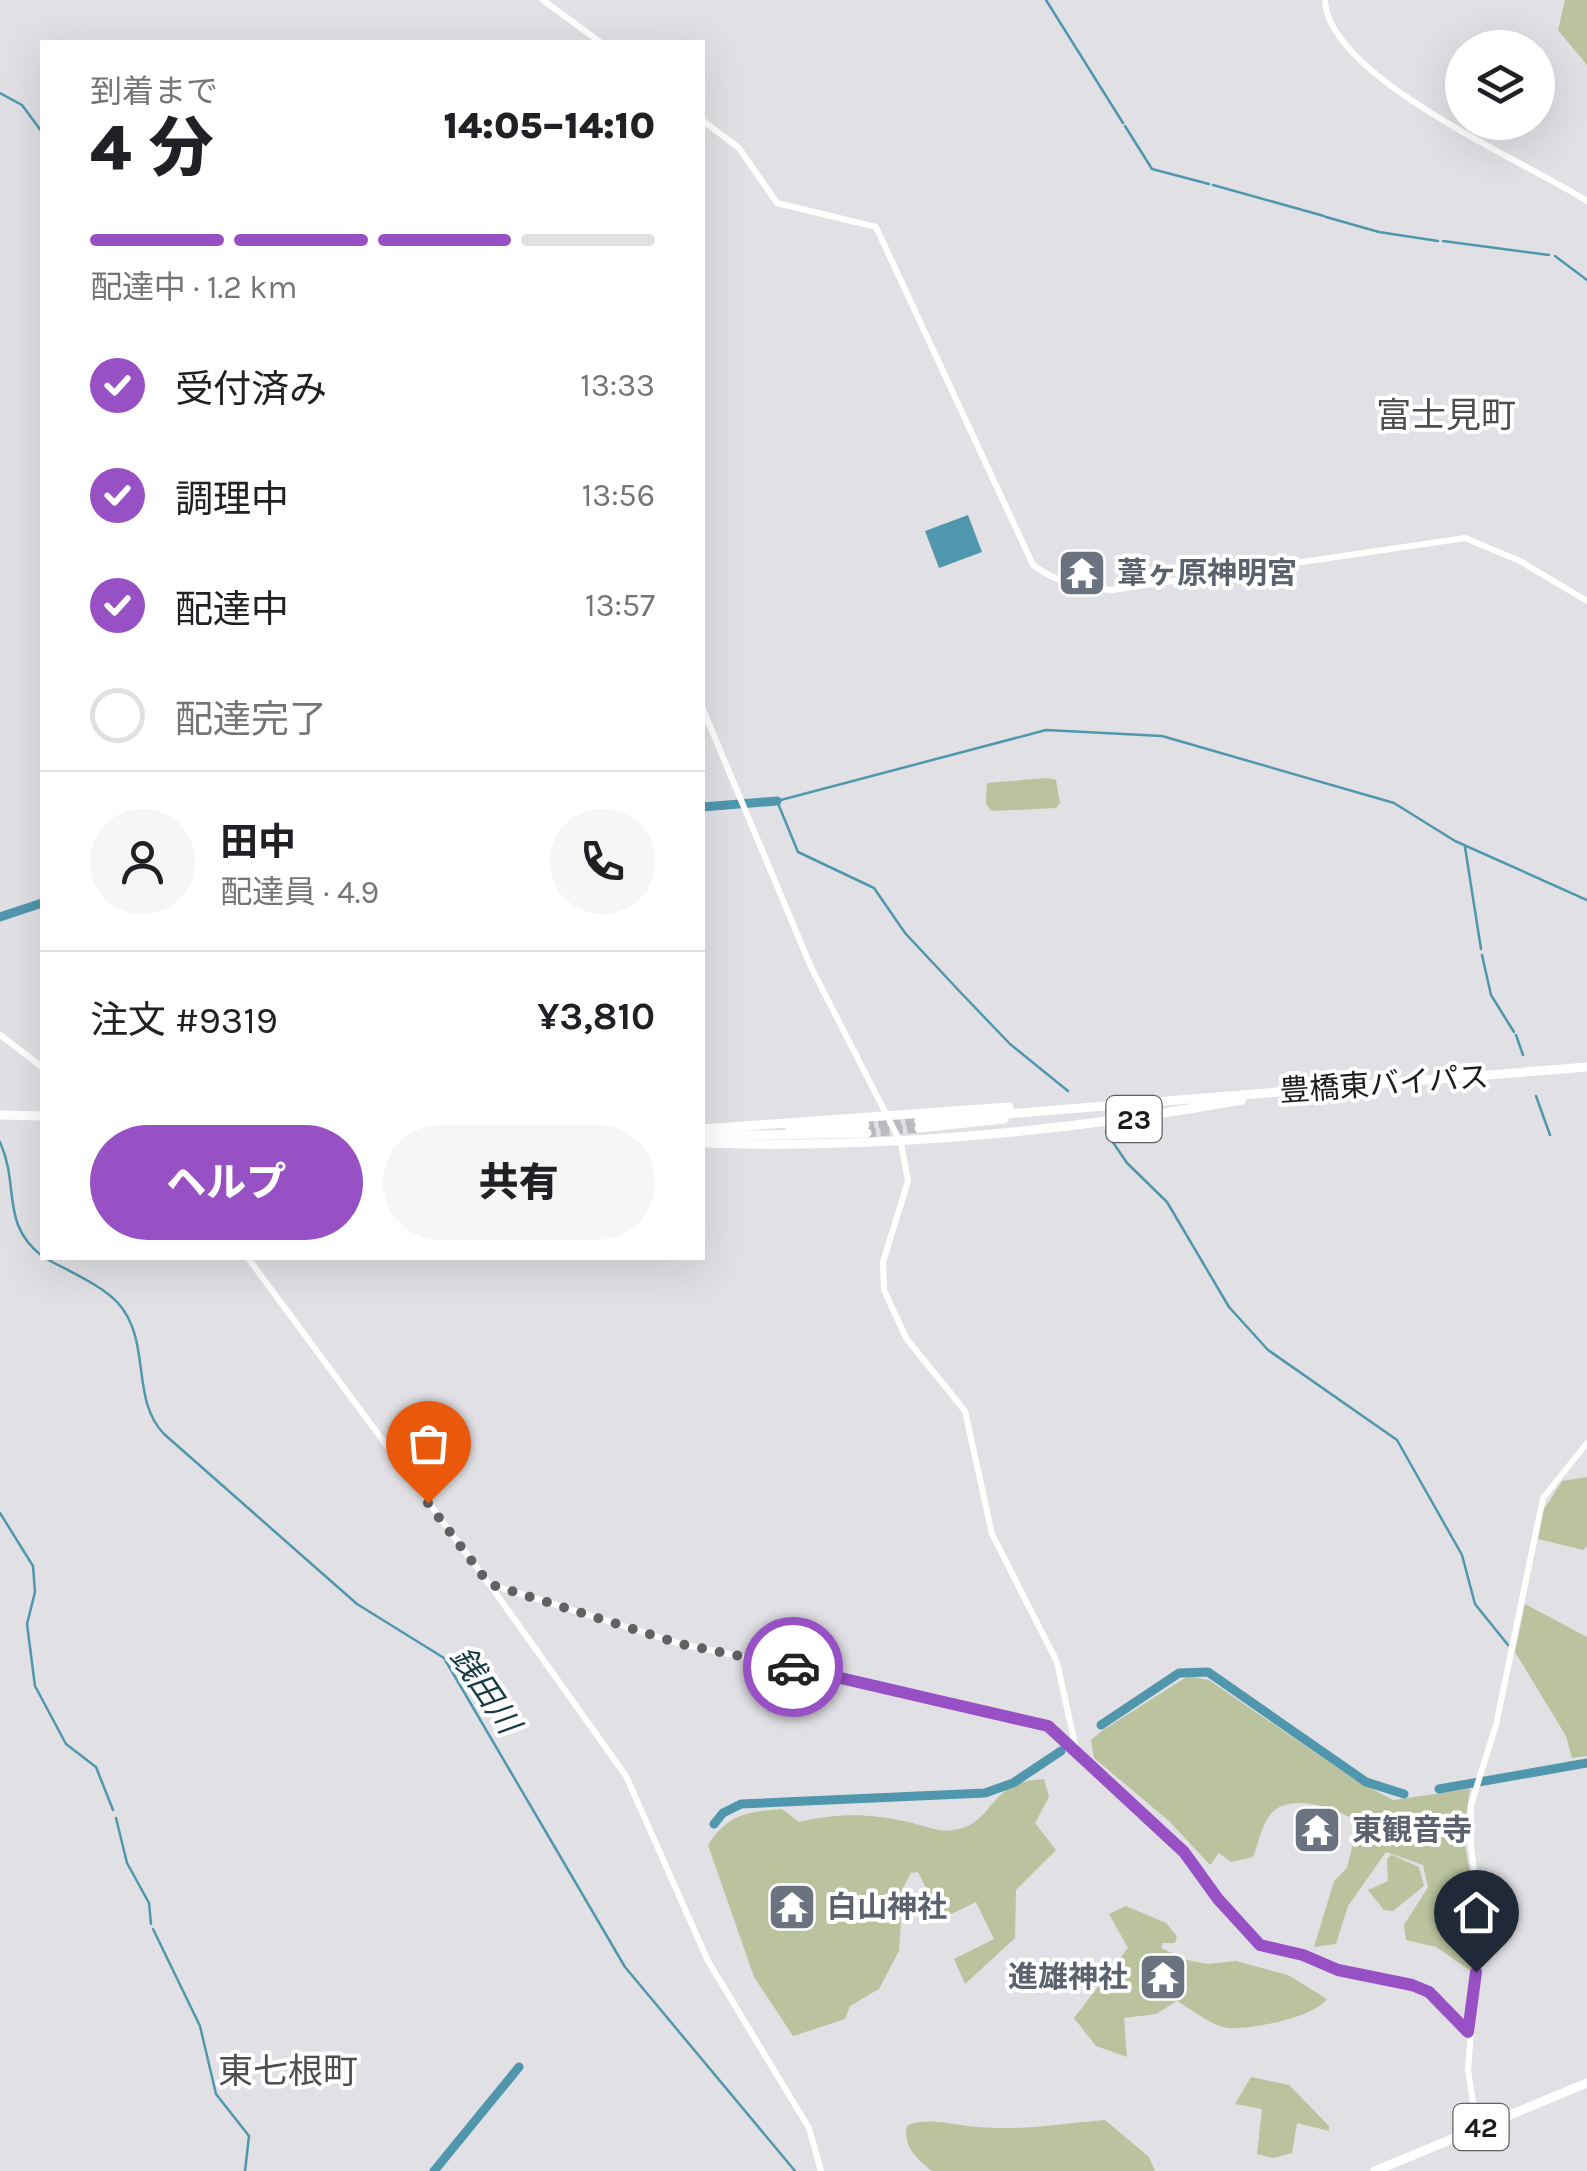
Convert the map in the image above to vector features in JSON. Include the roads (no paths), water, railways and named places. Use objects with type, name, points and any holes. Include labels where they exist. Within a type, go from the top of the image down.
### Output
[{"type":"highway","name":"豊橋東バイパス","points":[[1181,1100],[919,1124],[1587,1067]]},
{"type":"highway","name":"23","points":[[901,1143],[1138,1118],[1296,1091]]},
{"type":"highway","name":"23","points":[[886,1114],[1098,1106]]},
{"type":"highway","points":[[705,1135],[808,1119],[886,1114]]},
{"type":"highway","points":[[0,1115],[40,1116]]},
{"type":"highway","points":[[705,1135],[866,1129]]},
{"type":"highway","points":[[705,1135],[846,1144],[901,1143]]},
{"type":"highway","name":"42","points":[[1375,2171],[1587,2083]]},
{"type":"street","points":[[543,0],[597,40]]},
{"type":"street","points":[[1325,0],[1333,31],[1388,86],[1587,201]]},
{"type":"street","points":[[705,122],[739,148],[777,202],[876,227],[1033,565],[1045,574],[1067,583],[1112,590],[1465,538],[1502,552],[1587,601]]},
{"type":"street","points":[[705,713],[811,967],[901,1143],[908,1181],[883,1262],[884,1290],[906,1338],[965,1412],[992,1534],[1056,1662],[1076,1750]]},
{"type":"street","points":[[0,1035],[40,1065]]},
{"type":"street","points":[[249,1260],[626,1776],[708,1961],[809,2128],[820,2171]]},
{"type":"street","points":[[1477,2128],[1469,2082],[1468,2032],[1480,1943],[1469,1822],[1496,1726],[1543,1498],[1587,1443]]},
{"type":"street","points":[[489,1584],[681,1644],[1034,1721],[1061,1735],[1184,1852],[1218,1899],[1260,1945],[1303,1955],[1338,1970],[1429,1992],[1468,2032]]},
{"type":"water","points":[[968,515],[982,552],[939,568],[925,531]]},
{"type":"waterway","points":[[1046,0],[1123,123]]},
{"type":"waterway","points":[[0,93],[22,105],[40,129]]},
{"type":"waterway","points":[[1125,126],[1152,169],[1209,184]]},
{"type":"waterway","points":[[1213,185],[1324,216]]},
{"type":"waterway","points":[[1326,217],[1379,232],[1438,241]]},
{"type":"waterway","points":[[1443,241],[1549,255]]},
{"type":"waterway","points":[[1555,256],[1587,280]]},
{"type":"waterway","points":[[1068,1091],[1010,1044],[963,995],[905,933],[874,888],[798,852],[777,801],[1046,730],[1162,736],[1394,803],[1455,841],[1587,900]]},
{"type":"waterway","points":[[705,807],[777,801]]},
{"type":"waterway","points":[[1465,847],[1481,949]]},
{"type":"waterway","points":[[0,917],[40,904]]},
{"type":"waterway","points":[[1482,955],[1491,995],[1514,1032]]},
{"type":"waterway","points":[[1516,1035],[1523,1055]]},
{"type":"waterway","points":[[1536,1096],[1550,1135]]},
{"type":"waterway","points":[[1106,1132],[1127,1163],[1167,1202],[1229,1307],[1268,1350],[1397,1440],[1462,1555],[1475,1604],[1508,1645]]},
{"type":"waterway","points":[[0,1142],[16,1217],[21,1231],[40,1254]]},
{"type":"waterway","name":"銭田川","points":[[49,1260],[102,1290],[128,1318],[135,1335],[147,1404],[164,1434],[357,1604],[444,1658],[625,1967],[795,2171]]},
{"type":"waterway","points":[[0,1513],[33,1566],[35,1592],[27,1624],[35,1686],[66,1744],[96,1767],[113,1810]]},
{"type":"waterway","points":[[1101,1725],[1179,1673],[1208,1672],[1366,1782],[1404,1794]]},
{"type":"waterway","points":[[714,1824],[723,1813],[741,1804],[985,1793],[1013,1783],[1061,1751]]},
{"type":"waterway","points":[[1439,1789],[1587,1763]]},
{"type":"waterway","points":[[116,1818],[127,1863],[149,1903],[151,1924]]},
{"type":"waterway","points":[[153,1929],[200,2026],[216,2094],[249,2136],[245,2171]]},
{"type":"waterway","points":[[434,2171],[519,2067]]},
{"type":"tunnel","points":[[865,1125],[919,1121]]},
{"type":"tunnel","points":[[867,1133],[919,1128]]},
{"type":"place","name":"葦ヶ原神明宮","points":[[1082,573]]},
{"type":"place","name":"東観音寺","points":[[1317,1830]]},
{"type":"place","name":"白山神社","points":[[792,1907]]},
{"type":"place","name":"進雄神社","points":[[1163,1977]]},
{"type":"district","name":"富士見町","points":[[1446,415]]},
{"type":"district","name":"東七根町","points":[[288,2071]]}]
